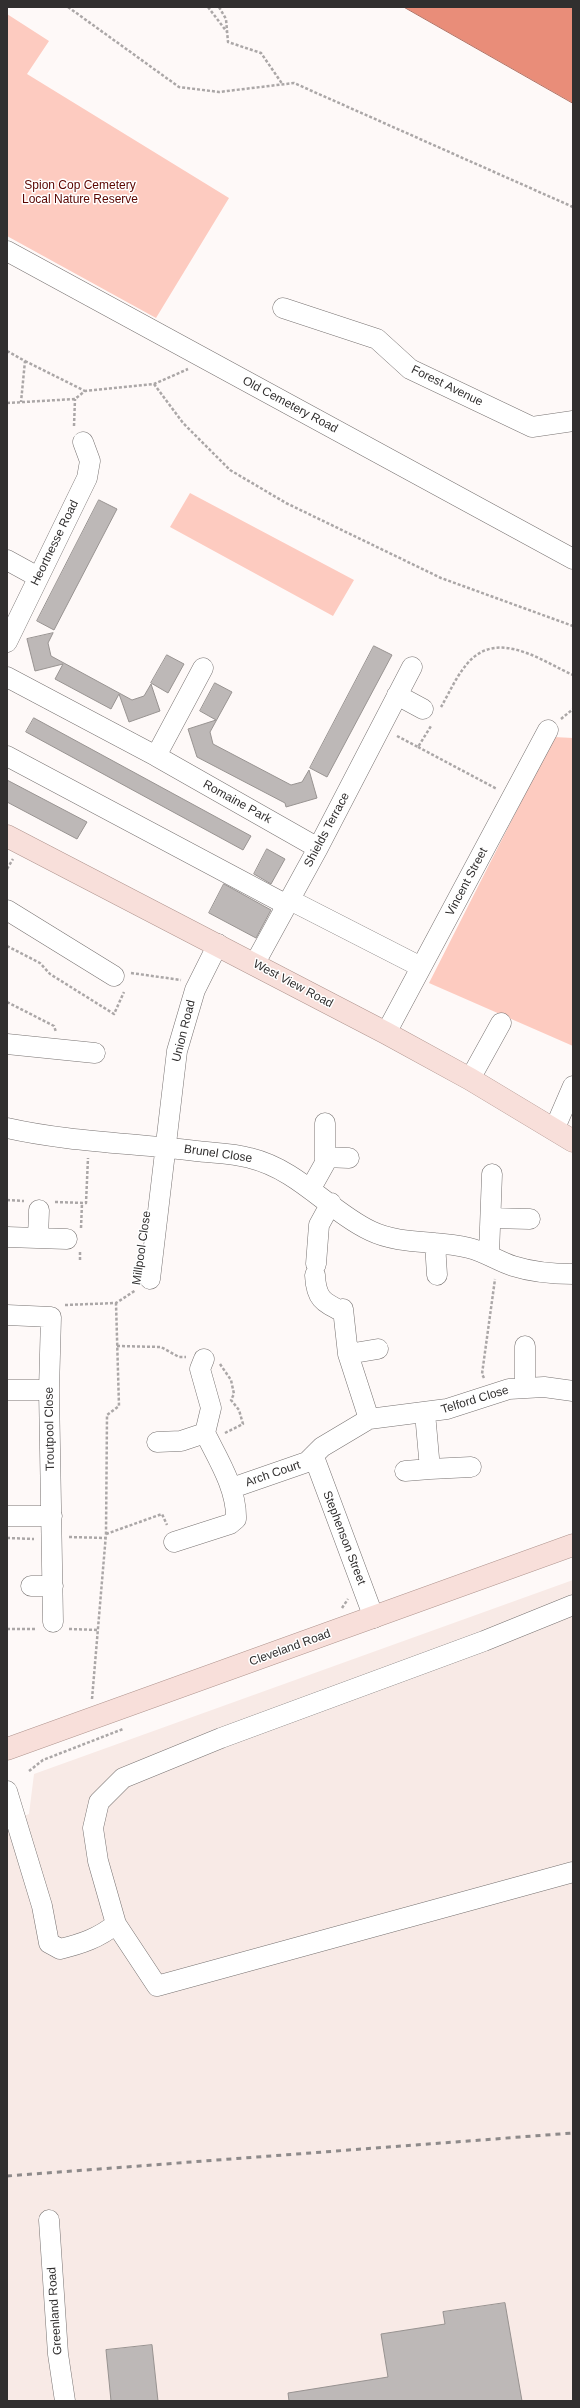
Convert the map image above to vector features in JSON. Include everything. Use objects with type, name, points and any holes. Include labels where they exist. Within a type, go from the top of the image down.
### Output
[{"type":"main road","name":"West View Road","points":[[7,836],[255,963],[386,1033],[470,1079],[573,1141]]},
{"type":"main road","name":"Cleveland Road","points":[[7,1749],[374,1618],[573,1545]]},
{"type":"street","name":"Old Cemetery Road","points":[[7,251],[573,559]]},
{"type":"street","name":"Forest Avenue","points":[[282,308],[377,339],[410,369],[532,428],[573,421]]},
{"type":"street","name":"Heortnesse Road","points":[[7,642],[87,478],[90,461],[83,442]]},
{"type":"street","points":[[7,560],[38,577]]},
{"type":"street","name":"Shields Terrace","points":[[255,963],[318,848],[412,667]]},
{"type":"street","points":[[156,756],[202,668]]},
{"type":"street","name":"Romaine Park","points":[[7,677],[156,756],[318,848]]},
{"type":"street","points":[[397,695],[431,714]]},
{"type":"street","name":"Vincent Street","points":[[386,1033],[548,730]]},
{"type":"street","points":[[7,756],[288,902],[421,967]]},
{"type":"street","points":[[7,910],[125,979]]},
{"type":"street","name":"Union Road","points":[[144,1281],[166,1147],[177,1051],[196,986],[218,944]]},
{"type":"street","points":[[470,1079],[500,1023]]},
{"type":"street","points":[[7,1044],[95,1053]]},
{"type":"street","points":[[554,1130],[573,1086]]},
{"type":"street","points":[[311,1188],[322,1171],[325,1157],[325,1123]]},
{"type":"street","points":[[7,1128],[42,1136],[166,1147]]},
{"type":"street","name":"Brunel Close","points":[[166,1147],[249,1157],[269,1164],[311,1188],[372,1231],[399,1238],[468,1248],[489,1254],[512,1266],[558,1274],[573,1274]]},
{"type":"street","points":[[325,1157],[349,1158]]},
{"type":"street","points":[[489,1254],[492,1174]]},
{"type":"street","points":[[331,1203],[319,1225],[315,1270],[316,1290],[323,1302],[343,1310],[348,1354],[369,1419]]},
{"type":"street","points":[[38,1238],[40,1204]]},
{"type":"street","points":[[491,1218],[530,1219]]},
{"type":"street","points":[[7,1236],[68,1239]]},
{"type":"street","points":[[435,1243],[437,1275]]},
{"type":"street","name":"Troutpool Close","points":[[7,1315],[51,1316],[49,1390],[53,1622]]},
{"type":"street","name":"Telford Close","points":[[525,1346],[525,1387]]},
{"type":"street","points":[[348,1354],[378,1349]]},
{"type":"street","points":[[157,1442],[180,1441],[205,1433],[211,1408],[200,1369],[204,1359]]},
{"type":"street","name":"Telford Close","points":[[314,1457],[322,1447],[369,1419],[447,1409],[491,1393],[525,1387],[561,1388],[573,1391]]},
{"type":"street","points":[[7,1390],[49,1390]]},
{"type":"street","name":"Telford Close","points":[[425,1413],[430,1469]]},
{"type":"street","name":"Arch Court","points":[[174,1542],[230,1524],[236,1519],[237,1509],[232,1488],[205,1433]]},
{"type":"street","name":"Arch Court","points":[[232,1488],[308,1462],[314,1457]]},
{"type":"street","name":"Stephenson Street","points":[[314,1457],[374,1618]]},
{"type":"street","points":[[405,1471],[471,1467]]},
{"type":"street","points":[[7,1516],[52,1516]]},
{"type":"street","points":[[31,1586],[53,1586]]},
{"type":"street","points":[[573,1605],[484,1641],[221,1738],[123,1778],[99,1802],[93,1828],[98,1861],[116,1924],[157,1986],[573,1872]]},
{"type":"street","points":[[7,1791],[42,1906],[49,1942],[60,1949],[73,1946],[103,1935],[116,1924]]},
{"type":"street","name":"Greenland Road","points":[[49,2220],[58,2354],[65,2401]]},
{"type":"path","points":[[68,7],[179,87],[219,92],[294,83],[573,207]]},
{"type":"path","points":[[208,7],[228,32]]},
{"type":"path","points":[[219,7],[226,19],[228,42],[261,53],[283,85]]},
{"type":"path","points":[[7,351],[85,391]]},
{"type":"path","points":[[7,403],[75,398],[85,391],[154,384],[184,372],[202,358]]},
{"type":"path","points":[[21,402],[25,360]]},
{"type":"path","points":[[154,384],[183,423],[230,470],[286,503],[441,578],[573,626]]},
{"type":"path","points":[[75,398],[74,426],[76,431],[72,432],[73,434],[77,433],[83,442]]},
{"type":"path","points":[[418,747],[431,714],[477,654],[498,647],[521,651],[573,675]]},
{"type":"path","points":[[381,727],[512,797]]},
{"type":"path","points":[[7,946],[40,963],[50,974],[114,1014],[125,979],[180,980],[196,986]]},
{"type":"path","points":[[7,1002],[54,1026],[57,1036],[55,1049]]},
{"type":"path","points":[[7,1200],[40,1204],[86,1203],[89,1141]]},
{"type":"path","points":[[482,1374],[496,1275]]},
{"type":"path","name":"Millpool Close","points":[[58,1304],[79,1306],[116,1303],[138,1289],[144,1281]]},
{"type":"path","points":[[92,1702],[106,1538],[107,1415],[119,1406],[116,1303]]},
{"type":"path","points":[[106,1534],[162,1514],[174,1542]]},
{"type":"path","points":[[7,1538],[106,1538]]},
{"type":"shaded area","points":[[404,7],[573,7],[573,103]]},
{"type":"shaded area","points":[[573,1580],[573,2401],[7,2401],[7,1823],[29,1814],[34,1774]]},
{"type":"green space","name":"Spion Cop Cemetery Local Nature Reserve","points":[[7,14],[49,41],[27,74],[229,198],[156,318],[7,236]]},
{"type":"green space","points":[[190,493],[354,580],[333,616],[170,527]]},
{"type":"green space","points":[[554,737],[573,738],[573,1046],[429,983]]},
{"type":"building","points":[[99,500],[117,509],[54,630],[37,621]]},
{"type":"building","points":[[53,633],[48,643],[51,656],[132,700],[144,696],[151,684],[160,711],[129,722],[119,694],[111,709],[55,679],[63,664],[35,671],[27,639]]},
{"type":"building","points":[[374,646],[392,655],[327,777],[310,768]]},
{"type":"building","points":[[167,655],[184,664],[168,693],[151,683]]},
{"type":"building","points":[[215,683],[232,692],[210,732],[213,744],[291,785],[302,782],[309,770],[317,798],[286,807],[285,803],[197,757],[188,729],[216,720],[200,711]]},
{"type":"building","points":[[34,718],[251,836],[243,850],[26,732]]},
{"type":"building","points":[[7,780],[87,822],[77,839],[7,802]]},
{"type":"building","points":[[267,849],[285,859],[271,884],[254,874]]},
{"type":"building","points":[[224,884],[271,910],[256,938],[209,913]]},
{"type":"building","points":[[505,2303],[522,2401],[289,2401],[288,2393],[388,2377],[381,2334],[445,2324],[443,2312]]},
{"type":"building","points":[[152,2345],[158,2401],[111,2401],[106,2350]]},
{"type":"railway","points":[[7,2176],[573,2133]]}]
